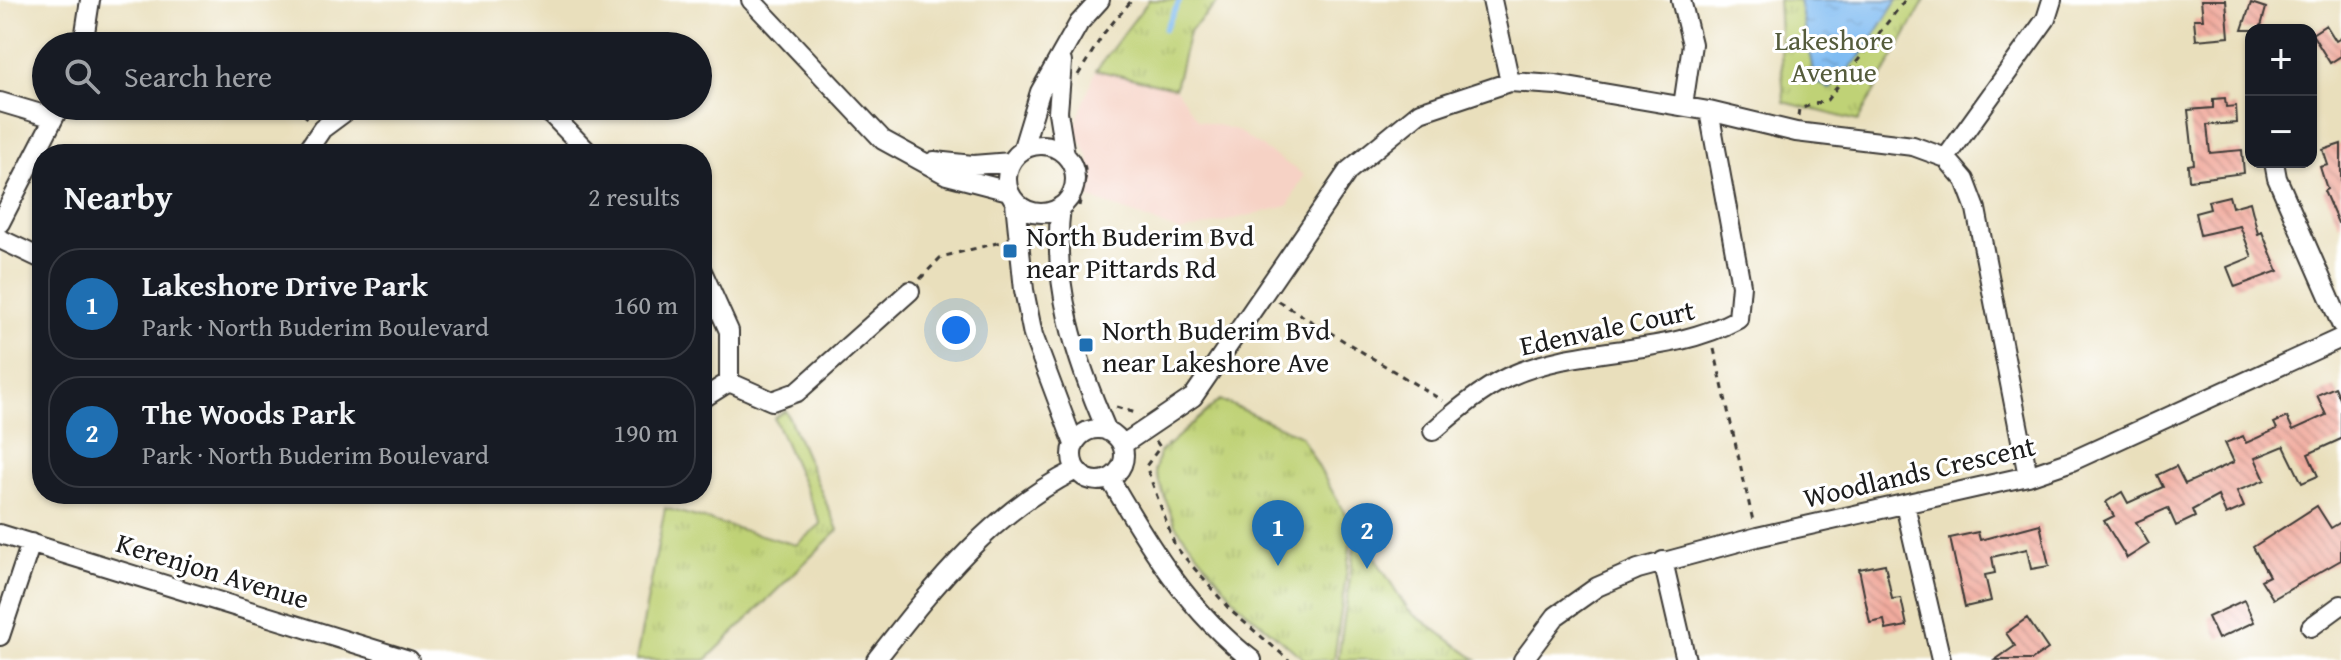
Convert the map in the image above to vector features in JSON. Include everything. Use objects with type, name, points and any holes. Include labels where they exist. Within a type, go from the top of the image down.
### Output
[{"type":"street","points":[[85,32],[90,0]]},
{"type":"street","points":[[751,0],[883,140],[947,175],[1012,196],[1042,213],[1069,208]]},
{"type":"street","points":[[1062,55],[1058,112],[1071,150],[1075,181],[1069,208],[1057,236],[1061,290],[1083,378],[1107,431],[1122,445],[1124,461],[1110,479],[1088,480],[1072,462],[1074,444],[1033,335],[1012,196],[1016,156],[1040,92],[1079,23],[1100,0]]},
{"type":"street","points":[[1492,0],[1510,82]]},
{"type":"street","points":[[1681,0],[1692,44],[1683,106]]},
{"type":"street","points":[[1946,158],[2046,19],[2052,0]]},
{"type":"street","points":[[1122,445],[1150,429],[1193,397],[1348,171],[1420,112],[1510,82],[1556,85],[1683,106],[1796,132],[1913,146],[1946,158],[1965,180],[1976,209],[2028,476]]},
{"type":"street","points":[[0,102],[32,108]]},
{"type":"street","name":"Edenvale Court","points":[[1433,431],[1457,409],[1508,377],[1556,363],[1710,334],[1738,319],[1741,285],[1709,111]]},
{"type":"street","points":[[41,144],[53,120]]},
{"type":"street","points":[[312,144],[322,129],[334,120]]},
{"type":"street","points":[[557,120],[580,144]]},
{"type":"street","points":[[911,157],[973,165],[1016,156],[1044,145],[1071,150]]},
{"type":"street","points":[[0,223],[32,161]]},
{"type":"street","points":[[2275,168],[2341,324]]},
{"type":"street","points":[[0,239],[32,254]]},
{"type":"street","points":[[729,382],[772,401],[797,392],[910,291]]},
{"type":"street","points":[[712,293],[729,331],[729,382]]},
{"type":"street","name":"Woodlands Crescent","points":[[1523,660],[1556,616],[1597,587],[1663,561],[2028,476],[2072,461],[2341,338]]},
{"type":"street","points":[[712,393],[729,382]]},
{"type":"street","points":[[1074,444],[1084,433],[1107,431]]},
{"type":"street","points":[[876,660],[942,577],[994,524],[1037,489],[1076,470]]},
{"type":"street","points":[[1110,479],[1144,537],[1191,604],[1252,660]]},
{"type":"street","points":[[1905,505],[1941,660]]},
{"type":"street","name":"Kerenjon Avenue","points":[[0,534],[409,660]]},
{"type":"street","points":[[0,636],[31,543]]},
{"type":"street","points":[[1663,561],[1686,660]]},
{"type":"street","points":[[2311,627],[2341,605]]},
{"type":"path","points":[[1074,82],[1104,33],[1132,0]]},
{"type":"path","points":[[1796,132],[1799,109],[1827,100],[1905,0]]},
{"type":"path","points":[[311,120],[322,129]]},
{"type":"path","points":[[1069,208],[1086,175],[1071,150]]},
{"type":"path","points":[[910,291],[941,257],[1004,241]]},
{"type":"path","points":[[1265,293],[1457,409]]},
{"type":"path","points":[[1710,334],[1757,537]]},
{"type":"path","points":[[1111,401],[1118,409],[1139,414],[1160,447],[1146,466],[1175,546],[1231,611],[1289,660]]},
{"type":"shaded area","points":[[1096,70],[1175,88],[1198,120],[1236,130],[1304,175],[1288,206],[1181,232],[1085,196],[1090,160],[1074,128]]},
{"type":"green space","points":[[1149,0],[1220,0],[1189,32],[1175,88],[1096,70]]},
{"type":"green space","name":"Lakeshore Avenue","points":[[1778,0],[1925,0],[1858,121],[1784,102]]},
{"type":"green space","points":[[1220,400],[1301,436],[1353,528],[1334,660],[1305,660],[1239,605],[1175,525],[1155,471],[1159,453]]},
{"type":"green space","points":[[786,411],[838,530],[706,660],[636,660],[665,508],[796,545],[821,524],[774,418]]},
{"type":"green space","points":[[1357,529],[1408,610],[1477,660],[1338,660]]},
{"type":"water","points":[[1799,0],[1897,0],[1862,55],[1830,89],[1815,81]]},
{"type":"building","points":[[2201,0],[2226,0],[2229,37],[2196,40],[2194,19],[2203,19]]},
{"type":"building","points":[[2251,3],[2266,8],[2262,24],[2245,24],[2245,30],[2242,30]]},
{"type":"building","points":[[2326,25],[2336,41],[2341,38],[2341,56],[2330,63],[2317,42],[2317,31]]},
{"type":"building","points":[[2225,98],[2226,107],[2236,106],[2237,123],[2207,125],[2210,153],[2242,150],[2244,173],[2189,180],[2188,165],[2194,164],[2188,110],[2213,108],[2213,99]]},
{"type":"building","points":[[2341,144],[2341,223],[2338,223],[2324,191],[2327,189],[2320,167],[2328,165],[2323,150]]},
{"type":"building","points":[[2229,196],[2232,207],[2250,202],[2258,234],[2262,232],[2278,271],[2235,287],[2227,267],[2252,257],[2240,226],[2200,235],[2195,213],[2210,209],[2208,201]]},
{"type":"building","points":[[2335,387],[2341,401],[2341,439],[2308,454],[2318,476],[2302,483],[2284,446],[2255,458],[2265,480],[2237,491],[2244,507],[2226,515],[2218,496],[2192,510],[2195,517],[2176,526],[2168,508],[2136,522],[2149,544],[2127,558],[2104,521],[2114,516],[2106,502],[2122,492],[2128,503],[2163,487],[2157,475],[2176,466],[2185,484],[2234,462],[2225,443],[2243,436],[2246,443],[2277,429],[2274,423],[2287,417],[2293,430],[2326,415],[2317,395]]},
{"type":"building","points":[[2317,506],[2331,528],[2341,522],[2341,560],[2273,599],[2261,580],[2269,576],[2253,547]]},
{"type":"building","points":[[2040,524],[2049,566],[2031,569],[2027,549],[1992,557],[1995,573],[1985,575],[1991,601],[1965,607],[1950,538],[1978,532],[1980,540]]},
{"type":"building","points":[[1885,564],[1892,599],[1901,598],[1907,626],[1886,630],[1884,620],[1870,623],[1859,569]]},
{"type":"building","points":[[2244,600],[2254,622],[2218,639],[2208,617]]},
{"type":"building","points":[[2027,618],[2048,649],[2032,660],[1995,660],[2015,646],[2006,633]]},
{"type":"waterway","points":[[1165,29],[1180,0]]},
{"type":"place","name":"North Buderim Bvd near Pittards Rd","points":[[1010,251]]},
{"type":"place","name":"North Buderim Bvd near Lakeshore Ave","points":[[1086,345]]},
{"type":"place","name":"Lakeshore Drive Park","points":[[1278,566]]},
{"type":"place","name":"The Woods Park","points":[[1367,569]]}]
